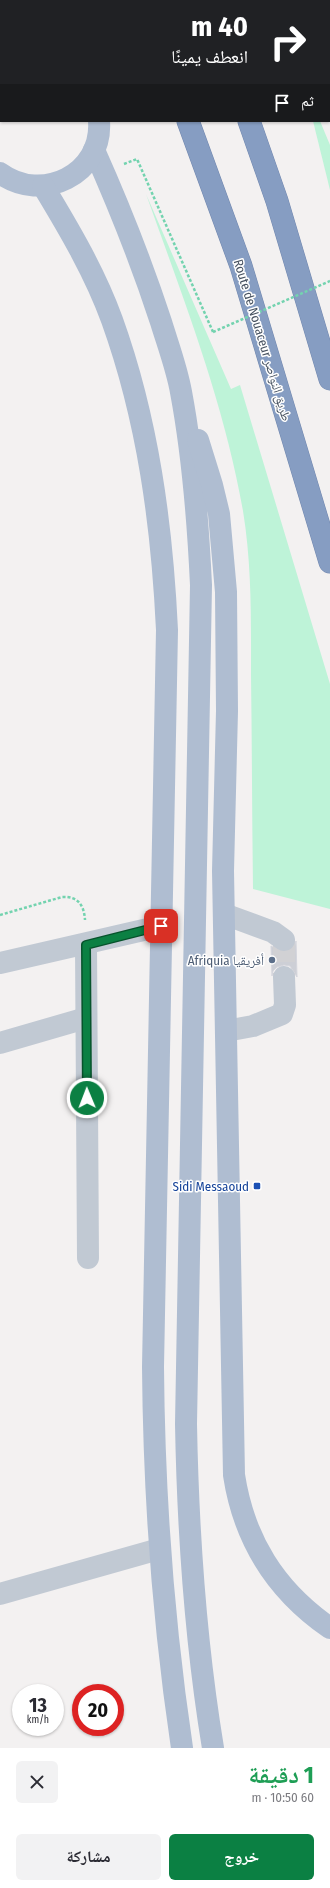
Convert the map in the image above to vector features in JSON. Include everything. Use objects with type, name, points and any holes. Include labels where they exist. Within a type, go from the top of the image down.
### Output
[{"type":"highway","name":"Route de Nouaceur طريق النواصر","points":[[188,122],[241,266],[330,562]]},
{"type":"highway","points":[[250,122],[277,201],[330,379]]},
{"type":"main road","points":[[0,173],[17,183],[43,186],[56,184],[68,178],[88,161],[94,150],[99,130],[99,122]]},
{"type":"main road","points":[[94,150],[120,210],[154,302],[212,485],[219,514],[226,592],[227,711],[224,914],[233,1454],[238,1496],[251,1537],[272,1573],[302,1605],[330,1628]]},
{"type":"main road","points":[[43,186],[72,233],[112,320],[130,380],[146,442],[164,567],[166,630],[153,1367],[154,1441],[159,1549],[171,1674],[182,1748]]},
{"type":"main road","points":[[181,391],[194,485],[201,585],[186,1424],[188,1504],[196,1629],[213,1748]]},
{"type":"street","points":[[224,914],[273,932],[284,940]]},
{"type":"street","points":[[0,964],[86,945],[161,926]]},
{"type":"street","points":[[86,945],[88,1258]]},
{"type":"street","points":[[226,1031],[253,1026],[282,1014],[285,1005],[284,977]]},
{"type":"street","points":[[0,1043],[86,1018]]},
{"type":"street","points":[[0,1594],[159,1549]]},
{"type":"path","points":[[137,159],[213,332],[330,281]]},
{"type":"path","points":[[0,915],[70,896],[80,902],[85,912],[86,945]]},
{"type":"green space","points":[[313,122],[320,122],[330,145],[330,190]]},
{"type":"green space","points":[[146,194],[231,389],[240,385],[330,684],[330,909],[253,889],[250,593],[248,552],[243,511],[235,470],[214,390],[188,311]]},
{"type":"building","points":[[296,941],[297,977],[290,966],[284,965],[277,967],[273,971],[272,976],[271,946],[282,952],[289,952],[294,948]]},
{"type":"tunnel","points":[[284,940],[284,977]]},
{"type":"place","name":"Afriquia أفريقيا","points":[[272,960]]},
{"type":"place","name":"Sidi Messaoud","points":[[257,1186]]},
{"type":"route","points":[[87,1098],[86,945],[161,926]]}]
